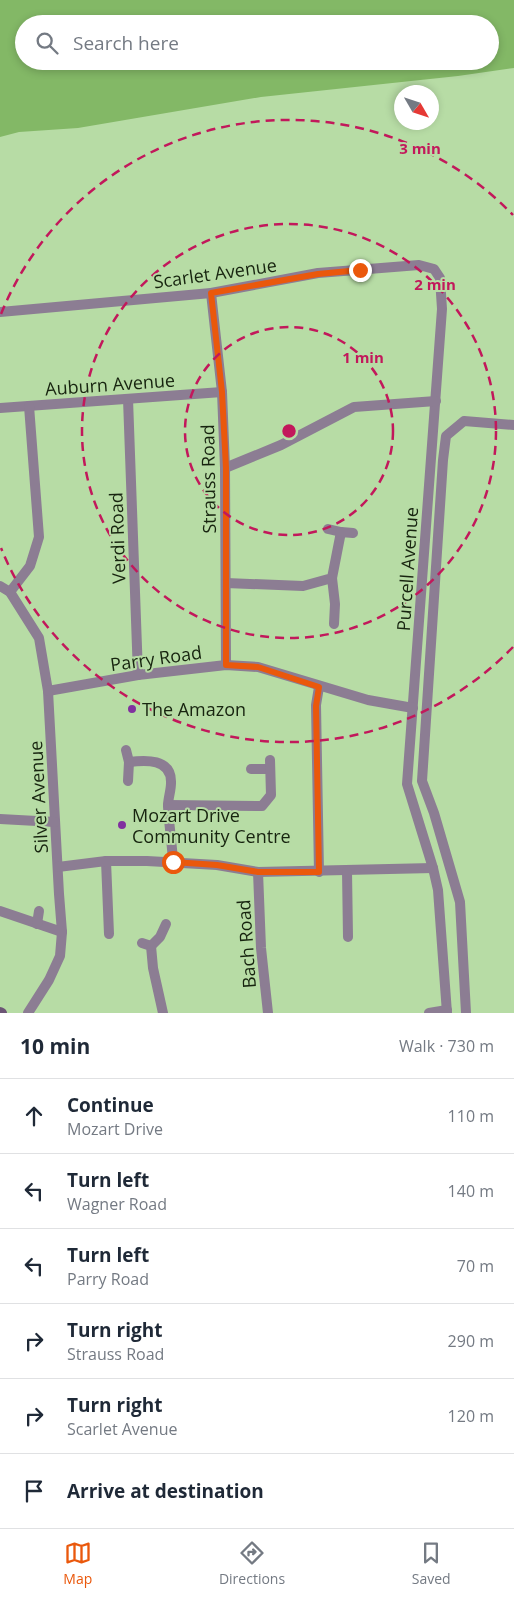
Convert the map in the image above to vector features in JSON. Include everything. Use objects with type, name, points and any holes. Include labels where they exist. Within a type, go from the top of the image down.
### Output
[{"type":"street","name":"Scarlet Avenue","points":[[0,312],[211,293],[318,274],[419,265],[434,269]]},
{"type":"street","name":"Purcell Avenue","points":[[434,269],[440,278],[442,309],[407,784],[434,868],[438,890],[447,1011]]},
{"type":"street","name":"Strauss Road","points":[[211,293],[222,392],[226,468],[226,665]]},
{"type":"street","name":"Auburn Avenue","points":[[0,408],[222,392]]},
{"type":"street","name":"Verdi Road","points":[[128,399],[138,675]]},
{"type":"street","points":[[226,468],[281,444],[354,406],[436,401]]},
{"type":"street","points":[[10,592],[30,566],[39,537],[29,406]]},
{"type":"street","points":[[466,1013],[460,902],[437,822],[422,781],[443,460],[446,436],[464,421],[514,425]]},
{"type":"street","points":[[328,529],[353,533]]},
{"type":"street","points":[[334,624],[333,583],[341,532]]},
{"type":"street","points":[[226,583],[303,586],[333,583]]},
{"type":"street","name":"Silver Avenue","points":[[0,586],[10,592],[39,638],[48,691],[62,932],[60,956],[49,980],[28,1013]]},
{"type":"street","name":"Parry Road","points":[[48,691],[138,675],[226,665],[258,667],[319,687],[368,700],[413,708]]},
{"type":"street","points":[[319,687],[316,706],[319,872]]},
{"type":"street","points":[[126,750],[129,762],[128,781]]},
{"type":"street","points":[[129,762],[148,760],[161,763],[169,772],[172,780],[168,805],[173,862]]},
{"type":"street","points":[[168,805],[262,806],[271,795],[270,764],[251,769]]},
{"type":"street","points":[[0,820],[55,822]]},
{"type":"street","points":[[58,867],[106,861],[217,865],[258,872],[434,868]]},
{"type":"street","points":[[106,861],[112,928]]},
{"type":"street","points":[[347,871],[348,940]]},
{"type":"street","name":"Bach Road","points":[[258,872],[261,948],[268,1013]]},
{"type":"street","points":[[0,911],[62,932]]},
{"type":"street","points":[[37,924],[39,911]]},
{"type":"street","points":[[163,1013],[146,944],[160,937],[166,924]]},
{"type":"street","points":[[429,1013],[447,1011]]},
{"type":"shaded area","points":[[0,0],[514,0],[514,68],[458,76],[261,97],[78,128],[19,132],[0,137]]},
{"type":"place","name":"The Amazon","points":[[132,709]]},
{"type":"place","name":"Mozart Drive Community Centre","points":[[122,825]]},
{"type":"route","points":[[173,862],[217,865],[258,872],[319,872],[316,706],[319,687],[258,667],[226,665],[226,468],[222,392],[211,293],[318,274],[360,270]]}]
